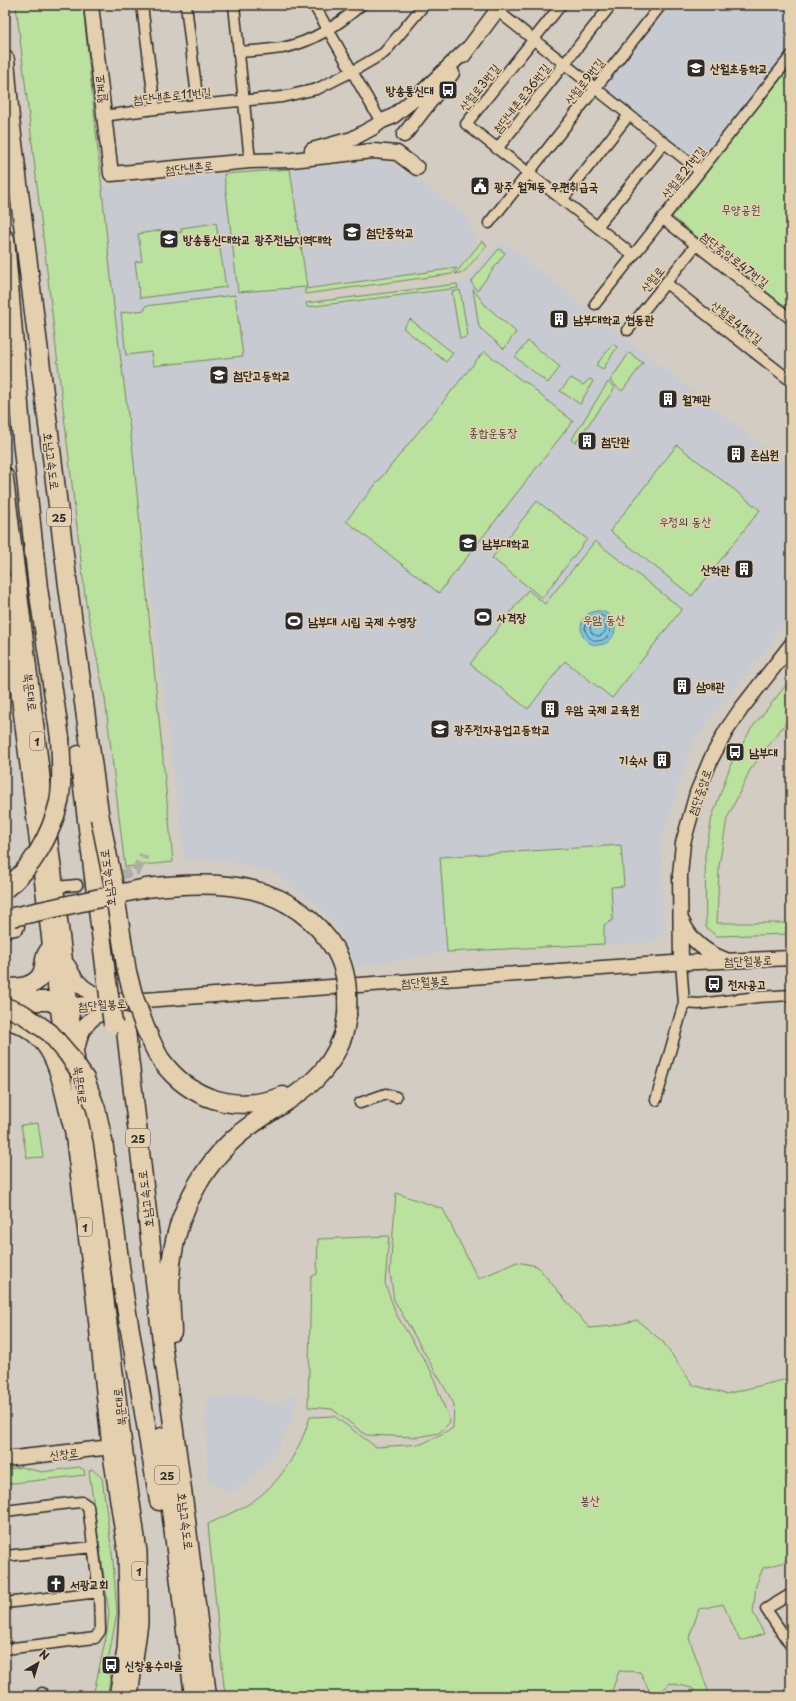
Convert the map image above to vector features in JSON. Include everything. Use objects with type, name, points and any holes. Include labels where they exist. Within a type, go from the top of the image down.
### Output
[{"type":"highway","name":"호남고속도로","points":[[5,60],[10,119],[68,586],[100,818],[112,974],[125,1002],[119,1023],[151,1357],[194,1696]]},
{"type":"highway","name":"호남고속도로","points":[[5,175],[42,480],[119,1023],[185,1512],[207,1696]]},
{"type":"highway","points":[[5,239],[22,440],[36,572],[60,738],[61,780],[59,801],[53,821],[36,855],[16,880],[5,889]]},
{"type":"highway","points":[[100,818],[113,882],[127,972],[134,998],[146,1030],[161,1060],[186,1086],[217,1101],[235,1104],[252,1104],[269,1101],[283,1096],[296,1089],[314,1073],[323,1060],[343,1015]]},
{"type":"highway","points":[[10,923],[144,898],[180,894],[212,893],[255,900],[289,916],[308,931],[322,946],[330,961],[337,981],[339,1000],[343,1015],[343,1037],[328,1067],[304,1090],[258,1120],[229,1144],[201,1179],[178,1229],[172,1257],[170,1296],[173,1342],[187,1458],[185,1512]]},
{"type":"highway","points":[[5,989],[27,986],[38,980],[43,971],[45,956],[58,950]]},
{"type":"highway","points":[[5,989],[34,1001],[50,1001],[65,1006]]},
{"type":"highway","points":[[5,1012],[65,1006]]},
{"type":"highway","points":[[5,1007],[23,1014],[50,1033],[68,1054],[85,1079],[96,1109],[103,1141],[124,1295],[168,1557],[183,1609]]},
{"type":"highway","points":[[5,1018],[32,1029],[41,1037],[49,1049],[56,1062],[73,1127]]},
{"type":"main road","name":"북문대로","points":[[5,475],[56,887],[58,950]]},
{"type":"main road","name":"북문대로","points":[[5,582],[8,639],[58,950],[65,1006],[73,1127],[94,1298],[117,1447],[139,1552],[140,1622],[130,1696]]},
{"type":"main road","points":[[58,950],[74,979],[85,989],[100,997],[125,1002]]},
{"type":"main road","points":[[77,1059],[79,1038],[83,1026],[110,1008],[125,1002]]},
{"type":"main road","name":"북문대로","points":[[65,1006],[77,1059],[117,1447],[126,1554],[126,1642],[117,1696]]},
{"type":"street","name":"월계로","points":[[91,5],[111,174]]},
{"type":"street","points":[[142,5],[155,109]]},
{"type":"street","points":[[186,5],[198,105]]},
{"type":"street","points":[[234,5],[250,161]]},
{"type":"street","points":[[314,5],[353,71],[381,123]]},
{"type":"street","points":[[239,52],[283,48],[305,42],[329,30],[361,5]]},
{"type":"street","name":"첨단내촌로11번길","points":[[103,116],[155,109],[282,98],[317,89],[384,53],[424,5]]},
{"type":"street","name":"산월로3번길","points":[[528,173],[466,124],[561,5]]},
{"type":"street","name":"첨단내촌로36번길","points":[[497,149],[611,5]]},
{"type":"street","name":"산월로9번길","points":[[489,223],[661,5]]},
{"type":"street","points":[[267,159],[292,160],[354,152],[387,152],[398,148],[404,137],[456,69],[467,49],[496,7]]},
{"type":"street","name":"첨단내촌로36번길","points":[[496,7],[534,40],[700,171]]},
{"type":"street","points":[[267,159],[318,149],[352,139],[381,123],[418,97],[467,49]]},
{"type":"street","name":"산월로21번길","points":[[595,304],[791,56]]},
{"type":"street","points":[[562,200],[629,115]]},
{"type":"street","points":[[392,120],[400,125],[404,137],[405,150],[417,168],[397,154],[379,149],[373,141],[372,136],[381,123],[392,120]]},
{"type":"street","points":[[597,227],[664,143]]},
{"type":"street","name":"첨단내촌로","points":[[111,174],[267,159]]},
{"type":"street","points":[[528,173],[633,255]]},
{"type":"street","name":"첨단중앙로47번길","points":[[662,218],[791,320]]},
{"type":"street","name":"산월로","points":[[628,330],[696,245]]},
{"type":"street","name":"산월로41번길","points":[[666,283],[791,381]]},
{"type":"street","name":"첨단중앙로","points":[[681,963],[680,875],[682,843],[697,793],[711,759],[726,731],[740,709],[791,645]]},
{"type":"street","points":[[56,887],[77,885]]},
{"type":"street","points":[[681,919],[686,931],[697,944],[717,956],[730,961]]},
{"type":"street","name":"첨단월봉로","points":[[65,1006],[681,963],[791,958]]},
{"type":"street","points":[[656,1100],[684,1003],[681,963]]},
{"type":"street","points":[[684,1003],[699,1004],[758,997],[791,995]]},
{"type":"street","points":[[360,1103],[386,1094],[396,1097]]},
{"type":"street","name":"신창로","points":[[5,1459],[117,1447]]},
{"type":"street","points":[[5,1511],[82,1502],[88,1506],[100,1592],[100,1631],[95,1638],[5,1649]]},
{"type":"street","points":[[5,1556],[93,1547]]},
{"type":"street","points":[[5,1603],[100,1592]]},
{"type":"street","points":[[791,1594],[766,1609],[791,1646]]},
{"type":"shaded area","name":"산월초등학교","points":[[667,5],[780,5],[791,14],[791,48],[702,161],[694,162],[602,88]]},
{"type":"shaded area","name":"남부대학교","points":[[384,161],[411,174],[468,218],[477,246],[461,267],[302,288],[304,302],[465,282],[499,243],[503,242],[791,468],[791,618],[693,742],[666,824],[664,836],[661,836],[663,933],[654,942],[447,952],[356,967],[353,958],[336,926],[311,899],[271,871],[227,861],[185,860],[114,307],[101,187],[224,174]]},
{"type":"shaded area","points":[[298,1392],[292,1421],[277,1449],[246,1483],[230,1493],[226,1493],[207,1479],[206,1399],[242,1393],[275,1405]]},
{"type":"green space","points":[[16,5],[83,5],[114,307],[133,453],[173,862],[125,867],[105,698],[86,604]]},
{"type":"green space","name":"무양공원","points":[[791,66],[791,311],[672,217]]},
{"type":"green space","points":[[290,169],[307,287],[238,292],[224,174]]},
{"type":"green space","points":[[216,223],[226,287],[140,298],[135,262],[142,261],[138,234],[163,230],[164,234],[182,232],[181,228]]},
{"type":"green space","points":[[482,241],[487,245],[464,272],[455,274]]},
{"type":"green space","points":[[499,249],[505,253],[477,291],[471,282]]},
{"type":"green space","points":[[457,268],[452,274],[305,294],[305,289]]},
{"type":"green space","points":[[457,284],[458,288],[307,307],[306,303]]},
{"type":"green space","points":[[473,289],[485,305],[516,332],[504,349],[479,327]]},
{"type":"green space","points":[[460,290],[468,336],[460,339],[452,292]]},
{"type":"green space","points":[[235,295],[243,356],[153,366],[151,352],[126,355],[121,313],[145,310],[145,306]]},
{"type":"green space","points":[[410,319],[453,353],[446,362],[403,328]]},
{"type":"green space","points":[[528,341],[560,367],[548,383],[515,357]]},
{"type":"green space","points":[[613,344],[617,347],[603,369],[596,365]]},
{"type":"green space","name":"종합운동장","points":[[484,351],[521,380],[529,384],[540,395],[573,421],[439,593],[346,521]]},
{"type":"green space","points":[[629,353],[643,363],[622,391],[610,381]]},
{"type":"green space","points":[[571,378],[583,385],[590,379],[593,381],[580,404],[560,391]]},
{"type":"green space","points":[[608,382],[615,388],[575,443],[572,439]]},
{"type":"green space","name":"우정의 동산","points":[[677,445],[760,510],[692,596],[610,531]]},
{"type":"green space","points":[[537,501],[587,539],[542,598],[492,558]]},
{"type":"green space","name":"우암 동산","points":[[595,541],[682,609],[612,698],[565,661],[528,709],[470,664],[528,590],[545,604]]},
{"type":"green space","points":[[791,679],[791,716],[750,770],[727,819],[719,866],[717,923],[791,923],[791,934],[716,936],[706,927],[705,855],[712,817],[731,764],[751,729]]},
{"type":"green space","points":[[621,845],[624,886],[611,887],[613,920],[604,925],[604,944],[447,952],[440,857]]},
{"type":"green space","points":[[38,1123],[43,1157],[27,1158],[21,1125]]},
{"type":"green space","name":"봉산","points":[[396,1193],[443,1209],[478,1279],[517,1262],[537,1266],[589,1328],[612,1326],[637,1320],[663,1342],[693,1385],[726,1394],[791,1378],[791,1557],[782,1563],[763,1568],[756,1585],[753,1612],[764,1634],[740,1641],[723,1604],[699,1609],[689,1638],[710,1696],[700,1696],[692,1688],[670,1683],[657,1696],[652,1696],[640,1672],[619,1671],[610,1696],[225,1696],[208,1524],[247,1505],[259,1497],[279,1478],[294,1455],[310,1417],[334,1416],[376,1447],[422,1444],[453,1428],[454,1404],[394,1300],[390,1272]]},
{"type":"green space","points":[[389,1236],[385,1283],[396,1314],[431,1371],[450,1422],[439,1433],[418,1437],[366,1435],[332,1409],[308,1407],[311,1277],[317,1274],[318,1239]]},
{"type":"green space","points":[[20,1467],[42,1472],[79,1467],[84,1470],[85,1475],[5,1484],[5,1470]]},
{"type":"green space","points":[[92,1469],[102,1478],[113,1561],[117,1613],[107,1666],[110,1679],[107,1696],[93,1696],[107,1632],[109,1613],[89,1471]]},
{"type":"water","points":[[601,611],[610,616],[614,621],[614,635],[610,640],[605,644],[595,645],[591,644],[582,635],[581,625],[582,621],[591,612]]},
{"type":"tunnel","points":[[77,885],[136,871],[144,855]]},
{"type":"place","name":"산월초등학교","points":[[696,68]]},
{"type":"place","name":"방송통신대","points":[[448,90]]},
{"type":"place","name":"광주 월계동 우편취급국","points":[[480,186]]},
{"type":"place","name":"첨단중학교","points":[[352,232]]},
{"type":"place","name":"방송통신대학교 광주전남지역대학","points":[[169,239]]},
{"type":"place","name":"남부대학교 협동관","points":[[559,319]]},
{"type":"place","name":"첨단고등학교","points":[[219,375]]},
{"type":"place","name":"월계관","points":[[668,399]]},
{"type":"place","name":"첨단관","points":[[587,441]]},
{"type":"place","name":"존심원","points":[[736,454]]},
{"type":"place","name":"남부대학교","points":[[468,543]]},
{"type":"place","name":"산학관","points":[[744,569]]},
{"type":"place","name":"사격장","points":[[483,617]]},
{"type":"place","name":"남부대 시립 국제 수영장","points":[[294,621]]},
{"type":"place","name":"삼애관","points":[[682,686]]},
{"type":"place","name":"우암 국제 교육원","points":[[550,709]]},
{"type":"place","name":"광주전자공업고등학교","points":[[440,729]]},
{"type":"place","name":"남부대","points":[[735,752]]},
{"type":"place","name":"기숙사","points":[[662,760]]},
{"type":"place","name":"전자공고","points":[[714,984]]},
{"type":"place","name":"서광교회","points":[[56,1584]]},
{"type":"place","name":"신창용수마을","points":[[111,1665]]}]
